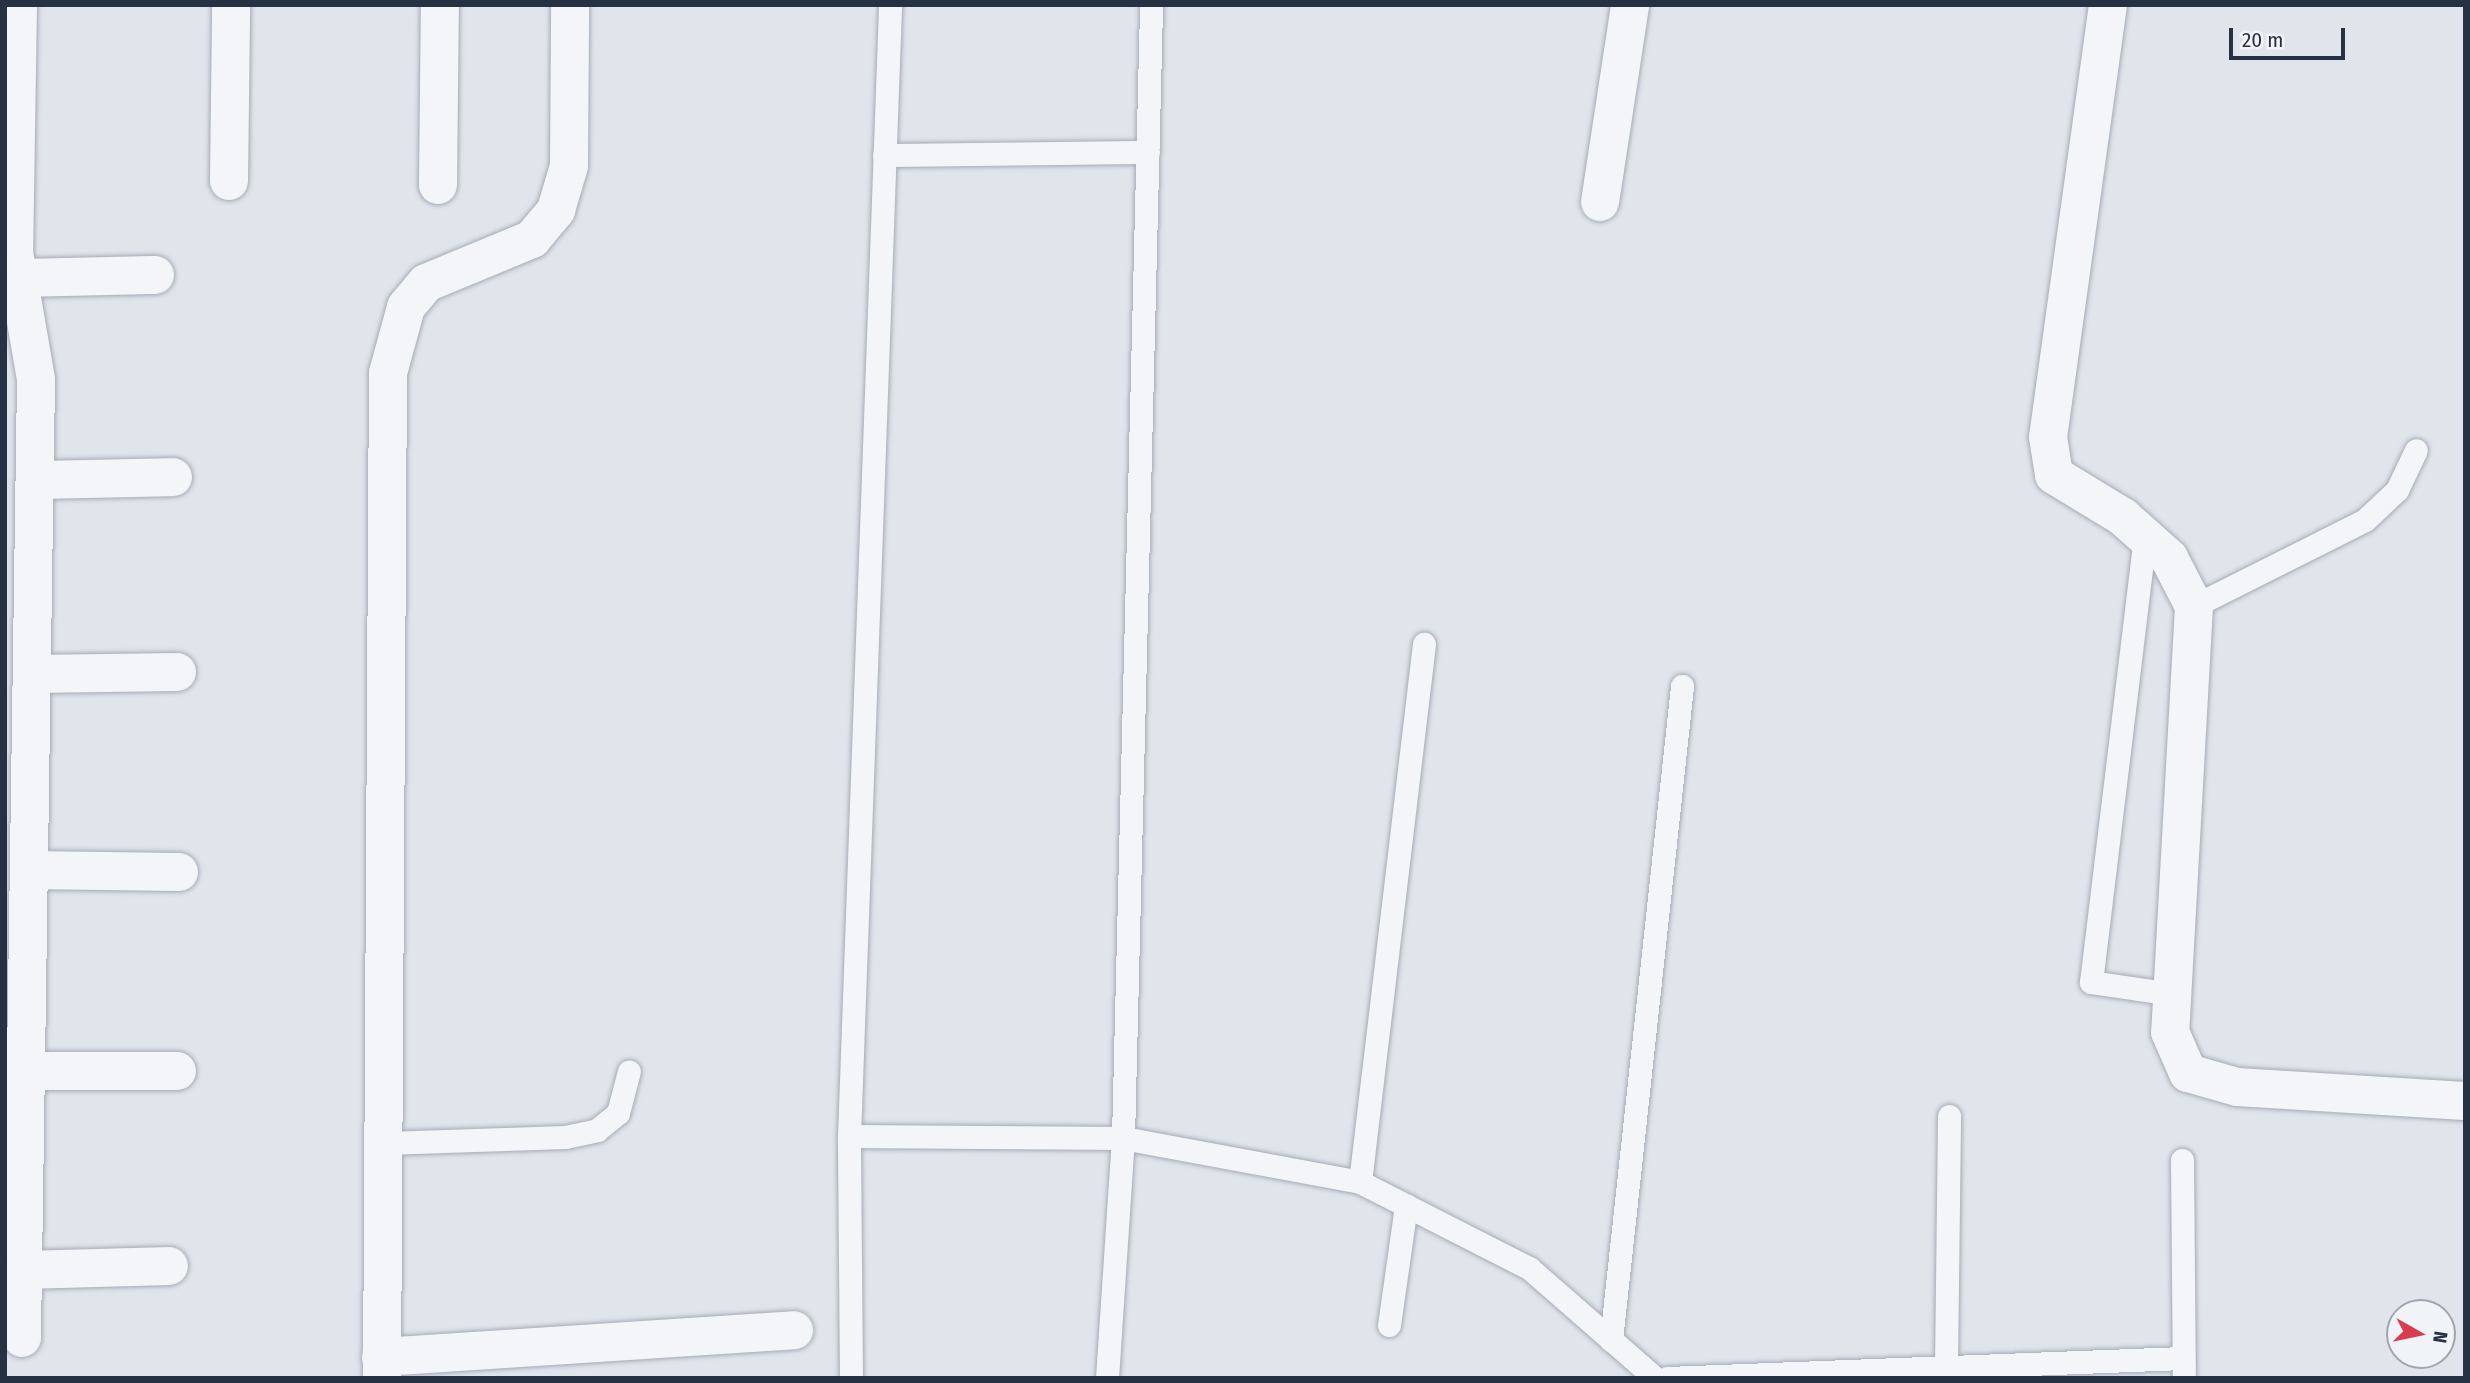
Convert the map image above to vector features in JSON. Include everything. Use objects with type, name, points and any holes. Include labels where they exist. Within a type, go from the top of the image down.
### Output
[{"type":"street","points":[[18,5],[14,252],[36,380],[29,870],[17,926],[27,1071],[22,1338]]},
{"type":"street","points":[[229,181],[231,5]]},
{"type":"street","points":[[438,185],[440,5]]},
{"type":"street","points":[[570,5],[569,166],[556,210],[532,239],[426,283],[406,307],[388,373],[386,1143],[382,1367],[794,1330]]},
{"type":"street","points":[[1600,202],[1630,5]]},
{"type":"street","points":[[2108,5],[2048,437],[2054,475],[2145,536],[2169,558],[2194,606],[2170,1032],[2189,1073],[2237,1087],[2465,1101]]},
{"type":"street","points":[[18,278],[155,275]]},
{"type":"street","points":[[35,480],[173,477]]},
{"type":"street","points":[[32,674],[177,672]]},
{"type":"street","points":[[29,870],[179,872]]},
{"type":"street","points":[[27,1071],[177,1071]]},
{"type":"street","points":[[24,1270],[169,1266]]},
{"type":"lane","points":[[851,1378],[849,1136],[890,5]]},
{"type":"lane","points":[[1107,1378],[1123,1138],[1152,5]]},
{"type":"lane","points":[[884,156],[1148,152]]},
{"type":"lane","points":[[2194,606],[2365,520],[2397,490],[2416,450]]},
{"type":"lane","points":[[2145,536],[2091,982],[2172,993]]},
{"type":"lane","points":[[1360,1182],[1424,644]]},
{"type":"lane","points":[[1611,1340],[1682,686]]},
{"type":"lane","points":[[386,1143],[565,1137],[597,1130],[618,1113],[629,1071]]},
{"type":"lane","points":[[1946,1366],[1949,1116]]},
{"type":"lane","points":[[849,1136],[1123,1138],[1360,1182],[1529,1268],[1655,1378]]},
{"type":"lane","points":[[1667,1378],[1921,1372],[1946,1366],[2184,1368],[2182,1160]]},
{"type":"lane","points":[[1389,1325],[1406,1205]]}]
